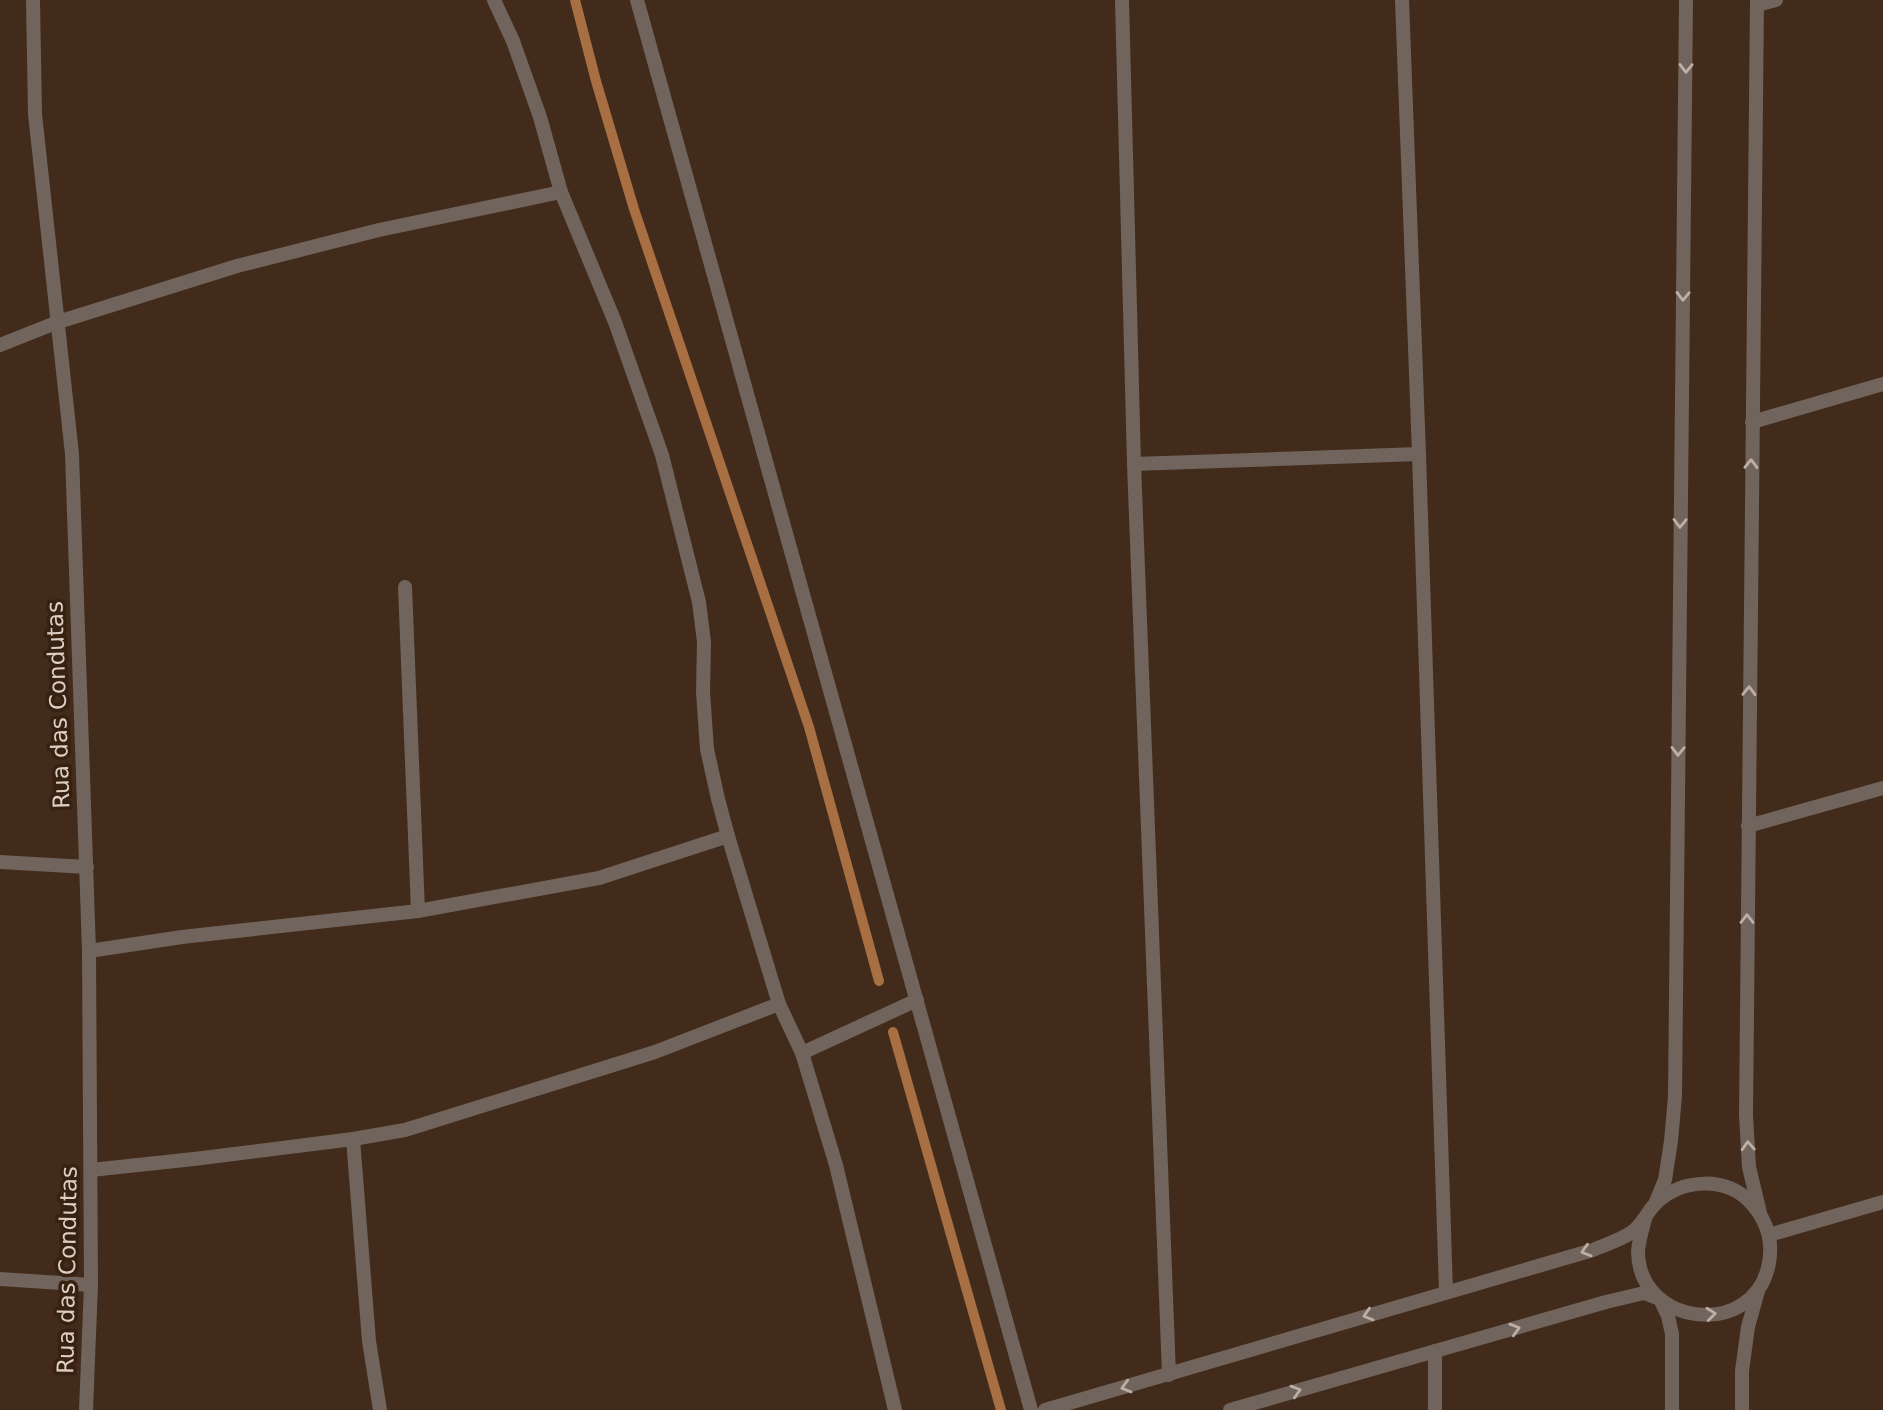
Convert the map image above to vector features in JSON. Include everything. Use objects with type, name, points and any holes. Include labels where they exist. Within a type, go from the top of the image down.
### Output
[{"type":"street","name":"Rua das Condutas","points":[[33,0],[35,114],[72,454],[89,951],[91,1285],[86,1410]]},
{"type":"street","points":[[494,0],[531,92],[561,192],[615,322],[662,455],[699,602],[704,642],[703,692],[707,749],[728,836],[779,1004],[802,1053],[836,1165],[895,1410]]},
{"type":"street","points":[[637,0],[911,1002],[1031,1410]]},
{"type":"street","points":[[1122,0],[1134,464],[1169,1374]]},
{"type":"street","points":[[1402,0],[1446,1292]]},
{"type":"street","points":[[1045,1410],[1593,1250],[1632,1232],[1655,1204],[1665,1180],[1675,1096],[1686,0]]},
{"type":"street","points":[[1742,1410],[1742,1371],[1748,1327],[1768,1270],[1771,1253],[1769,1235],[1760,1213],[1749,1167],[1746,1115],[1757,3],[1776,0]]},
{"type":"street","points":[[0,345],[58,321],[237,266],[379,230],[561,192]]},
{"type":"street","points":[[1752,422],[1883,384]]},
{"type":"street","points":[[1134,464],[1419,454]]},
{"type":"street","points":[[405,587],[418,911]]},
{"type":"street","points":[[1748,826],[1883,788]]},
{"type":"street","points":[[89,951],[182,937],[418,911],[599,878],[728,836]]},
{"type":"street","points":[[0,862],[87,867]]},
{"type":"street","points":[[802,1053],[911,1002]]},
{"type":"street","points":[[91,1170],[353,1139],[405,1130],[655,1052],[779,1004]]},
{"type":"street","points":[[353,1139],[369,1341],[380,1410]]},
{"type":"street","points":[[1655,1204],[1671,1192],[1690,1184],[1710,1183],[1729,1188],[1746,1198],[1760,1213]]},
{"type":"street","points":[[1769,1235],[1883,1202]]},
{"type":"street","points":[[1645,1219],[1638,1253],[1641,1270],[1660,1299],[1672,1334],[1672,1410]]},
{"type":"street","points":[[0,1279],[91,1285]]},
{"type":"street","points":[[1230,1410],[1644,1293],[1675,1309],[1694,1315],[1713,1316],[1731,1311],[1747,1301],[1760,1287]]},
{"type":"street","points":[[1435,1352],[1435,1410]]},
{"type":"waterway","points":[[575,0],[634,209],[809,727],[879,981]]},
{"type":"waterway","points":[[893,1032],[1001,1410]]}]
